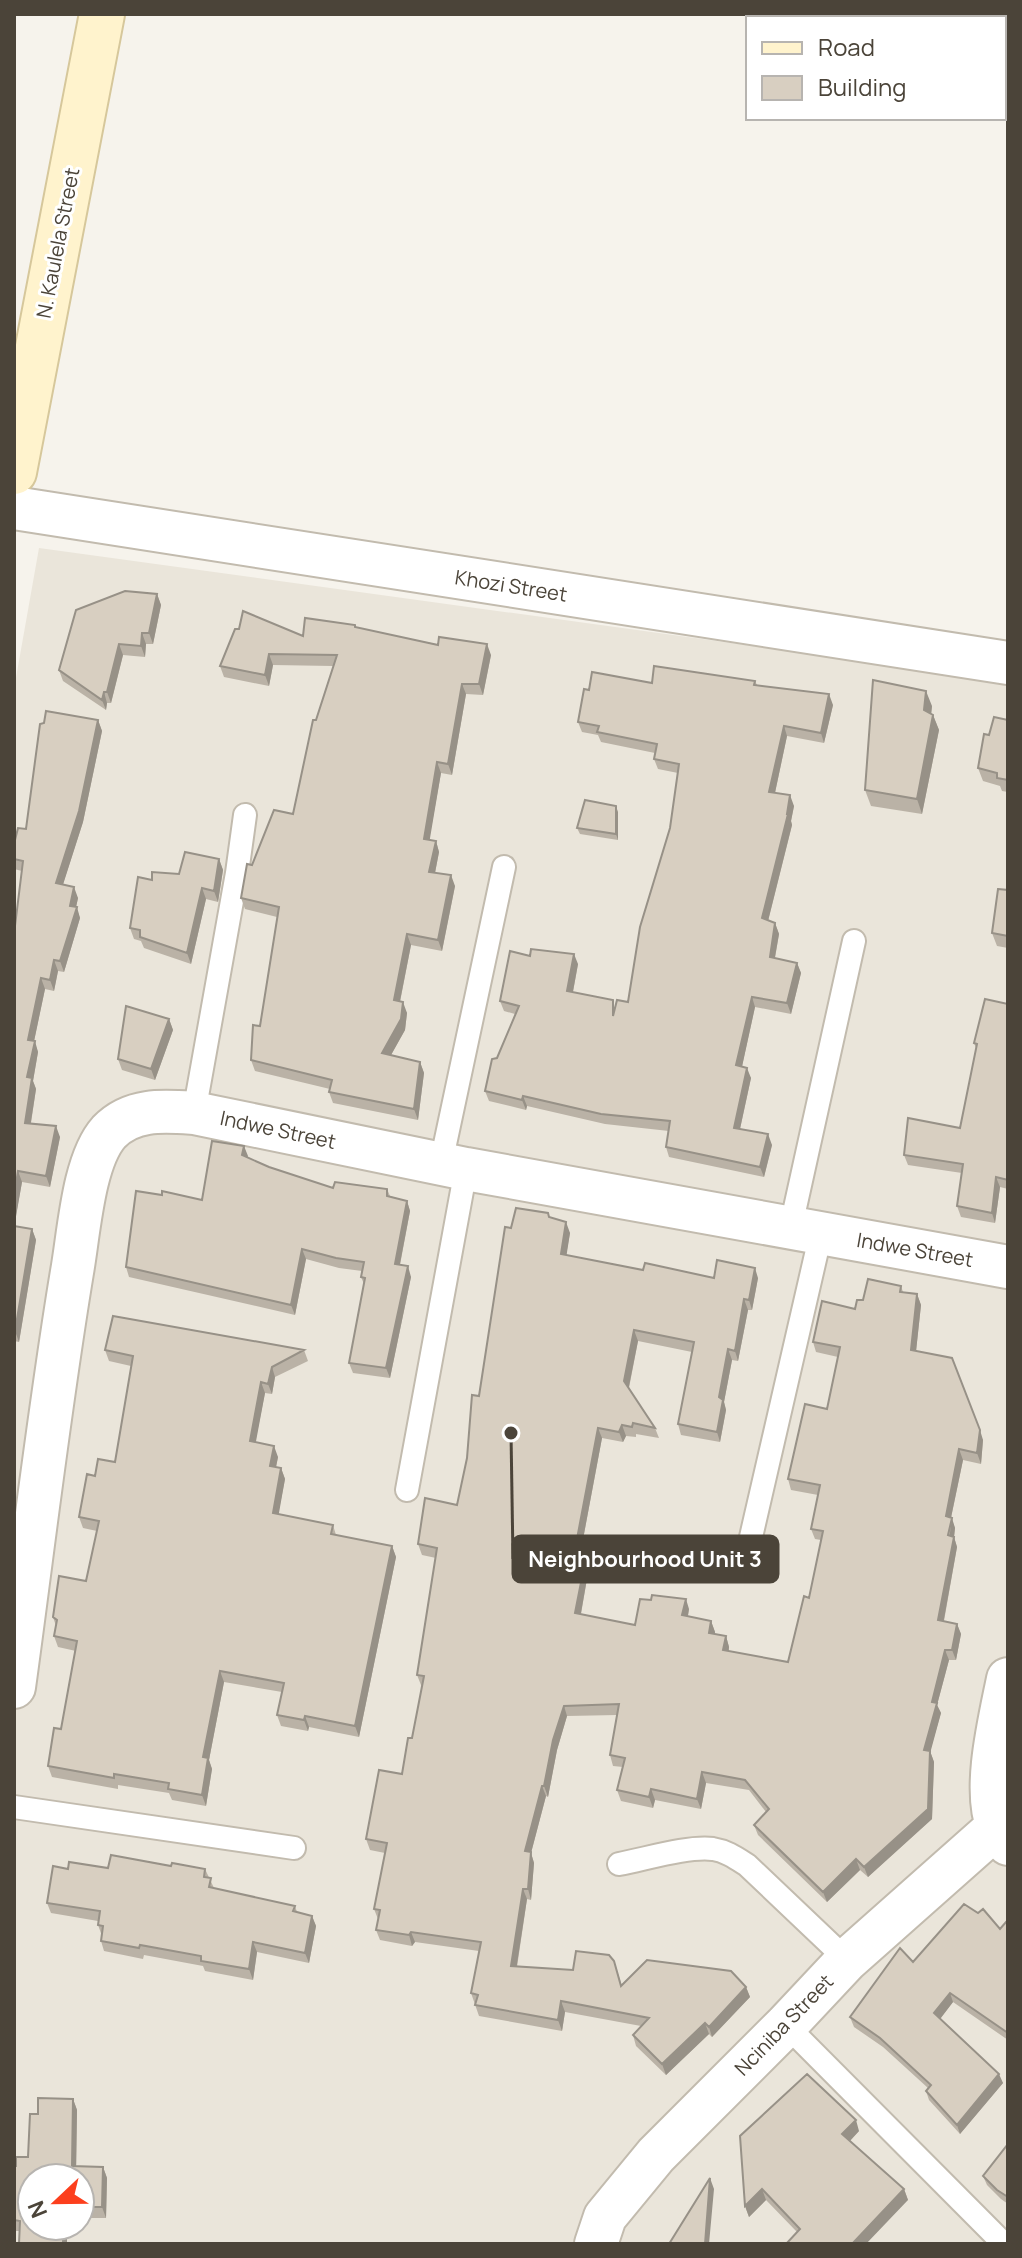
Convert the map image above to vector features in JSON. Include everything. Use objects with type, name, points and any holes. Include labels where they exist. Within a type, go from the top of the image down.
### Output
[{"type":"street","name":"N. Kaulela Street","points":[[14,472],[102,14]]},
{"type":"street","name":"Khozi Street","points":[[14,508],[1008,663]]},
{"type":"street","name":"Indwe Street","points":[[14,1687],[61,1338],[88,1177],[97,1150],[110,1132],[128,1117],[157,1111],[194,1113],[454,1166],[1008,1267]]},
{"type":"street","points":[[1003,1836],[993,1800],[993,1765],[1008,1679]]},
{"type":"street","name":"Nciniba Street","points":[[596,2244],[605,2217],[629,2185],[847,1960],[1003,1836]]},
{"type":"lane","points":[[194,1113],[245,815]]},
{"type":"lane","points":[[407,1490],[454,1166],[504,867]]},
{"type":"lane","points":[[745,1563],[806,1230],[854,941]]},
{"type":"lane","points":[[14,1807],[294,1848]]},
{"type":"lane","points":[[619,1864],[697,1849],[731,1855],[747,1865],[847,1960]]},
{"type":"lane","points":[[786,2025],[1004,2244]]},
{"type":"shaded area","points":[[39,548],[1008,681],[1008,2244],[14,2244],[14,689]]},
{"type":"building","points":[[125,591],[157,594],[149,633],[142,633],[141,646],[119,644],[107,692],[104,692],[102,700],[59,670],[76,610]]},
{"type":"building","points":[[243,611],[303,636],[305,618],[355,625],[438,645],[439,637],[487,644],[479,684],[462,684],[448,764],[437,762],[424,839],[436,841],[429,872],[451,875],[438,940],[407,934],[394,1000],[403,1002],[401,1019],[382,1053],[420,1062],[414,1109],[329,1092],[332,1080],[251,1060],[253,1025],[260,1026],[279,907],[241,898],[247,864],[252,865],[274,810],[293,814],[313,720],[316,720],[337,655],[269,654],[265,675],[220,666],[235,629],[239,629]]},
{"type":"building","points":[[654,666],[755,681],[754,685],[829,694],[821,733],[784,726],[769,792],[790,795],[762,918],[775,923],[770,957],[797,963],[787,1003],[752,997],[736,1065],[747,1068],[734,1128],[768,1134],[760,1167],[666,1147],[670,1121],[601,1114],[523,1096],[522,1100],[485,1091],[492,1059],[497,1058],[519,1006],[500,1001],[510,951],[530,956],[531,949],[574,954],[567,991],[613,1000],[613,1016],[617,1000],[628,1002],[640,927],[670,828],[679,764],[654,759],[657,744],[597,732],[599,726],[578,722],[584,689],[589,690],[592,672],[652,683]]},
{"type":"building","points":[[873,680],[926,691],[924,710],[933,715],[917,799],[865,790]]},
{"type":"building","points":[[46,711],[98,720],[79,811],[56,883],[74,887],[70,906],[77,907],[60,961],[54,960],[50,980],[41,978],[28,1040],[35,1041],[27,1077],[32,1078],[25,1123],[56,1126],[46,1176],[18,1171],[14,1196],[14,934],[23,861],[14,859],[14,844],[18,828],[26,829],[40,724],[44,723]]},
{"type":"building","points":[[994,717],[1008,720],[1008,780],[997,778],[997,773],[978,768],[984,734],[989,735]]},
{"type":"building","points":[[585,800],[616,806],[616,834],[577,828]]},
{"type":"building","points":[[185,852],[219,859],[214,891],[202,888],[187,953],[140,937],[140,930],[130,928],[138,877],[152,880],[152,872],[179,874]]},
{"type":"building","points":[[998,889],[1008,890],[1008,936],[992,933]]},
{"type":"building","points":[[985,999],[1008,1004],[1008,1180],[996,1177],[992,1213],[957,1206],[963,1164],[904,1155],[908,1118],[960,1128],[977,1044],[974,1043]]},
{"type":"building","points":[[126,1006],[169,1019],[151,1069],[118,1059]]},
{"type":"building","points":[[212,1141],[244,1146],[242,1155],[333,1188],[335,1182],[387,1189],[387,1196],[407,1201],[395,1264],[408,1266],[386,1368],[349,1363],[365,1278],[361,1277],[364,1262],[302,1249],[291,1305],[126,1267],[136,1191],[162,1195],[162,1191],[202,1200]]},
{"type":"building","points":[[516,1208],[548,1213],[549,1217],[566,1222],[561,1254],[643,1270],[645,1263],[714,1278],[717,1260],[755,1268],[749,1300],[744,1299],[735,1351],[728,1349],[719,1397],[723,1400],[717,1432],[678,1424],[694,1342],[634,1330],[624,1381],[655,1428],[633,1423],[632,1427],[622,1425],[619,1432],[598,1428],[573,1560],[585,1562],[575,1613],[635,1625],[640,1599],[651,1600],[652,1595],[686,1599],[682,1615],[711,1621],[709,1633],[726,1636],[723,1650],[788,1662],[804,1596],[809,1598],[823,1531],[811,1529],[820,1485],[788,1479],[805,1404],[827,1409],[840,1347],[813,1342],[822,1301],[855,1309],[857,1300],[863,1300],[868,1279],[901,1286],[900,1292],[917,1294],[911,1350],[952,1358],[980,1430],[977,1453],[959,1449],[946,1516],[952,1518],[948,1535],[954,1537],[938,1620],[957,1624],[952,1650],[945,1650],[932,1702],[937,1703],[924,1750],[930,1751],[928,1809],[864,1867],[856,1859],[823,1892],[754,1825],[769,1809],[745,1780],[702,1772],[697,1799],[651,1789],[649,1797],[617,1790],[625,1758],[610,1755],[619,1704],[564,1706],[525,1851],[531,1852],[528,1889],[523,1889],[511,1966],[573,1970],[576,1951],[609,1955],[614,1961],[621,1986],[647,1960],[731,1971],[746,1987],[709,2027],[705,2023],[662,2064],[633,2035],[649,2018],[561,2001],[558,2020],[475,2005],[478,1995],[471,1993],[481,1942],[376,1930],[380,1910],[374,1909],[387,1843],[366,1839],[379,1770],[402,1774],[424,1676],[417,1675],[437,1548],[418,1544],[425,1498],[457,1505],[467,1458],[472,1395],[479,1396],[505,1227],[511,1228]]},
{"type":"building","points":[[14,1226],[32,1229],[15,1331],[14,1331]]},
{"type":"building","points":[[113,1316],[304,1350],[272,1367],[268,1384],[261,1382],[250,1441],[274,1446],[270,1466],[281,1468],[273,1513],[333,1525],[331,1534],[392,1546],[355,1726],[305,1716],[304,1720],[277,1715],[284,1683],[220,1671],[203,1757],[208,1758],[202,1795],[168,1789],[169,1783],[114,1774],[114,1778],[48,1766],[54,1728],[61,1729],[77,1641],[54,1636],[57,1620],[53,1617],[59,1576],[86,1581],[99,1521],[79,1517],[87,1474],[95,1476],[98,1459],[115,1462],[133,1356],[105,1350]]},
{"type":"building","points":[[111,1855],[205,1869],[204,1877],[211,1878],[209,1887],[295,1906],[293,1911],[312,1916],[305,1953],[253,1942],[249,1969],[201,1961],[201,1956],[101,1941],[103,1926],[98,1925],[100,1911],[47,1903],[53,1866],[68,1869],[69,1862],[108,1868]]},
{"type":"building","points":[[964,1904],[978,1913],[983,1909],[1000,1929],[1008,1923],[1008,2033],[950,1993],[934,2013],[999,2074],[957,2125],[926,2091],[931,2085],[880,2038],[850,2017],[900,1948],[913,1962]]},
{"type":"building","points":[[807,2074],[856,2120],[842,2134],[904,2189],[852,2244],[786,2244],[800,2229],[762,2189],[745,2206],[740,2136]]},
{"type":"building","points":[[38,2098],[73,2099],[72,2162],[16,2162],[16,2157],[28,2157],[30,2114],[38,2114]]},
{"type":"building","points":[[1008,2144],[1008,2197],[983,2176]]},
{"type":"building","points":[[16,2166],[16,2220],[14,2220]]},
{"type":"building","points":[[96,2167],[103,2167],[102,2207],[96,2207]]},
{"type":"building","points":[[710,2178],[705,2244],[669,2244]]},
{"type":"building","points":[[19,2242],[63,2242],[63,2244]]},
{"type":"place","name":"Neighbourhood Unit 3","points":[[511,1433]]}]
